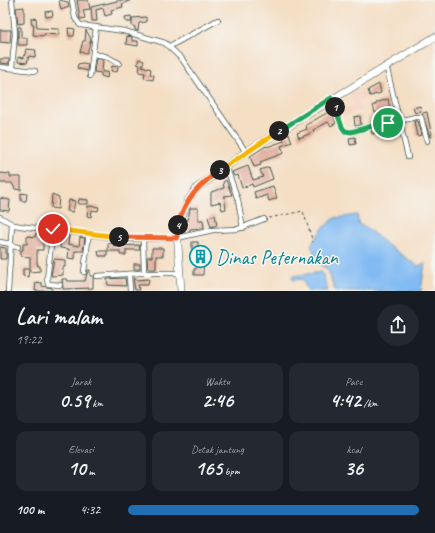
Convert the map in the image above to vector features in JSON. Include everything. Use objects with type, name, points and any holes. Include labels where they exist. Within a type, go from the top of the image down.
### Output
[{"type":"main road","points":[[181,291],[177,238],[181,216],[190,197],[197,188],[246,152],[331,98],[435,36]]},
{"type":"street","points":[[12,0],[15,34],[12,67]]},
{"type":"street","points":[[72,0],[77,22],[85,26],[124,31],[165,43],[170,46],[182,59],[232,134],[246,152]]},
{"type":"street","points":[[170,46],[218,20]]},
{"type":"street","points":[[90,76],[96,27]]},
{"type":"street","points":[[92,54],[105,56],[119,63]]},
{"type":"street","points":[[386,65],[408,157]]},
{"type":"street","points":[[0,67],[12,67],[35,71]]},
{"type":"street","points":[[331,98],[345,131],[351,132],[387,122],[391,134],[402,131]]},
{"type":"street","points":[[400,121],[414,117],[421,117],[426,141]]},
{"type":"street","points":[[226,166],[238,200],[243,228]]},
{"type":"street","points":[[0,217],[13,224],[27,227],[89,233],[128,239],[177,238],[213,230],[227,231],[243,228],[264,219]]},
{"type":"street","points":[[8,291],[13,224]]},
{"type":"street","points":[[53,229],[47,279],[48,284],[60,285]]},
{"type":"street","points":[[84,272],[89,233]]},
{"type":"street","points":[[144,239],[144,273]]},
{"type":"street","points":[[0,242],[18,247]]},
{"type":"street","points":[[97,276],[144,273],[180,273]]},
{"type":"street","points":[[129,275],[130,291]]},
{"type":"path","points":[[264,219],[303,211],[313,242]]},
{"type":"shaded area","points":[[366,90],[368,97],[358,100],[356,93]]},
{"type":"shaded area","points":[[355,91],[361,111],[341,117],[339,110],[354,105],[350,93]]},
{"type":"shaded area","points":[[221,175],[224,187],[218,189],[217,185],[207,193],[204,190]]},
{"type":"water","points":[[357,215],[359,225],[366,227],[386,244],[418,266],[425,263],[421,291],[335,291],[328,270],[319,264],[311,245],[323,228],[335,218]]},
{"type":"water","points":[[322,272],[328,291],[307,291],[303,279],[293,280],[292,276]]},
{"type":"building","points":[[59,0],[68,2],[69,7],[61,10]]},
{"type":"building","points":[[77,0],[88,0],[90,9],[83,10],[85,18],[80,19]]},
{"type":"building","points":[[122,0],[131,0],[122,4],[123,7],[111,10],[112,14],[105,16],[103,8],[96,10],[97,21],[92,21],[91,7]]},
{"type":"building","points":[[24,7],[24,23],[18,24],[16,8]]},
{"type":"building","points":[[52,11],[53,16],[46,17],[45,12]]},
{"type":"building","points":[[131,16],[132,22],[126,22],[125,17]]},
{"type":"building","points":[[146,17],[146,22],[139,23],[138,31],[135,30],[135,27],[132,26],[132,18]]},
{"type":"building","points":[[36,18],[37,28],[59,29],[59,35],[33,35],[34,24],[32,25],[31,19]]},
{"type":"building","points":[[18,27],[21,27],[21,38],[27,38],[27,45],[18,45]]},
{"type":"building","points":[[68,28],[75,29],[74,36],[69,36]]},
{"type":"building","points":[[0,30],[11,30],[10,43],[0,42]]},
{"type":"building","points":[[86,30],[91,39],[87,53],[80,52],[83,41],[85,41]]},
{"type":"building","points":[[127,36],[132,37],[132,41],[138,41],[138,46],[126,44]]},
{"type":"building","points":[[26,49],[36,50],[35,57],[29,56],[27,63],[18,62],[18,57],[24,58]]},
{"type":"building","points":[[96,58],[103,60],[102,72],[108,72],[107,78],[101,76],[101,73],[94,72]]},
{"type":"building","points":[[0,59],[9,59],[9,64],[0,63]]},
{"type":"building","points":[[139,59],[144,61],[142,66],[151,69],[150,74],[154,75],[153,80],[144,78],[145,73],[139,72],[140,65],[137,64]]},
{"type":"building","points":[[78,64],[88,64],[87,71],[77,68]]},
{"type":"building","points":[[112,66],[118,67],[117,72],[111,71]]},
{"type":"building","points":[[379,84],[381,93],[370,96],[368,90]]},
{"type":"building","points":[[388,99],[390,109],[393,108],[395,117],[390,119],[387,116],[379,118],[377,112],[375,113],[373,105]]},
{"type":"building","points":[[420,106],[421,111],[415,113],[413,108]]},
{"type":"building","points":[[332,110],[336,123],[331,126],[328,122],[313,130],[314,132],[299,138],[297,133],[307,129],[306,125]]},
{"type":"building","points":[[427,112],[432,137],[430,137],[422,113]]},
{"type":"building","points":[[360,116],[361,125],[355,126],[354,117]]},
{"type":"building","points":[[414,121],[418,121],[422,135],[417,136]]},
{"type":"building","points":[[385,127],[385,131],[372,134],[371,130]]},
{"type":"building","points":[[289,134],[292,142],[281,146],[284,153],[260,162],[261,165],[254,167],[250,156],[266,146],[267,147],[284,141],[283,136]]},
{"type":"building","points":[[355,137],[356,144],[350,145],[349,138]]},
{"type":"building","points":[[248,166],[253,180],[263,177],[260,170],[269,167],[273,179],[253,187],[252,184],[242,188],[238,175],[234,176],[232,172]]},
{"type":"building","points":[[0,173],[10,174],[10,177],[21,177],[21,190],[15,189],[12,183],[0,183]]},
{"type":"building","points":[[226,180],[232,195],[224,196],[226,209],[222,210],[220,202],[211,204],[211,192],[224,188],[223,182]]},
{"type":"building","points":[[273,186],[277,198],[269,201],[267,195],[256,199],[254,192]]},
{"type":"building","points":[[21,193],[27,194],[26,201],[21,201]]},
{"type":"building","points":[[52,194],[59,197],[58,209],[51,208]]},
{"type":"building","points":[[0,198],[10,200],[9,211],[0,210]]},
{"type":"building","points":[[79,199],[88,200],[88,204],[78,204]]},
{"type":"building","points":[[69,200],[75,201],[73,212],[67,211]]},
{"type":"building","points":[[88,206],[99,207],[98,211],[92,210],[91,217],[87,216]]},
{"type":"building","points":[[190,208],[198,208],[198,220],[203,220],[204,228],[190,229],[190,231],[184,232],[183,227],[186,220],[188,220]]},
{"type":"building","points":[[215,215],[217,225],[211,227],[208,217]]},
{"type":"building","points":[[36,233],[49,233],[48,242],[43,242],[43,250],[37,250],[37,263],[38,266],[40,266],[40,271],[30,272],[30,257],[21,256],[21,250],[23,250],[23,244],[27,244],[27,236],[35,237]]},
{"type":"building","points":[[62,235],[69,236],[68,244],[79,246],[80,237],[85,238],[83,251],[75,251],[75,259],[68,258],[69,249],[60,248]]},
{"type":"building","points":[[192,242],[198,242],[198,250],[192,250]]},
{"type":"building","points":[[108,243],[114,244],[114,246],[139,245],[140,250],[126,250],[126,255],[120,255],[120,251],[108,251]]},
{"type":"building","points":[[0,247],[6,248],[6,259],[0,259]]},
{"type":"building","points":[[152,248],[163,248],[163,256],[156,256],[156,269],[148,269],[147,257],[152,257]]},
{"type":"building","points":[[98,251],[107,251],[107,256],[99,256]]},
{"type":"building","points":[[204,251],[203,275],[194,275],[194,269],[196,269],[198,264],[197,252]]},
{"type":"building","points":[[54,259],[65,260],[63,275],[51,276]]},
{"type":"building","points":[[134,264],[140,264],[140,269],[134,269]]},
{"type":"building","points":[[23,269],[29,269],[28,277],[23,276]]},
{"type":"building","points":[[88,270],[90,270],[90,276],[93,276],[93,288],[63,289],[62,279],[67,279],[67,281],[85,281]]},
{"type":"building","points":[[125,278],[126,286],[108,285],[107,279]]},
{"type":"building","points":[[133,278],[135,278],[135,280],[149,279],[148,285],[138,285],[139,290],[135,290]]},
{"type":"building","points":[[36,282],[42,283],[42,286],[52,288],[52,291],[35,291]]},
{"type":"place","name":"Dinas Peternakan","points":[[201,257]]},
{"type":"route","points":[[53,229],[128,239],[177,238],[177,230],[181,216],[187,202],[197,188],[246,152],[331,98],[342,127],[347,132],[388,123]]}]
